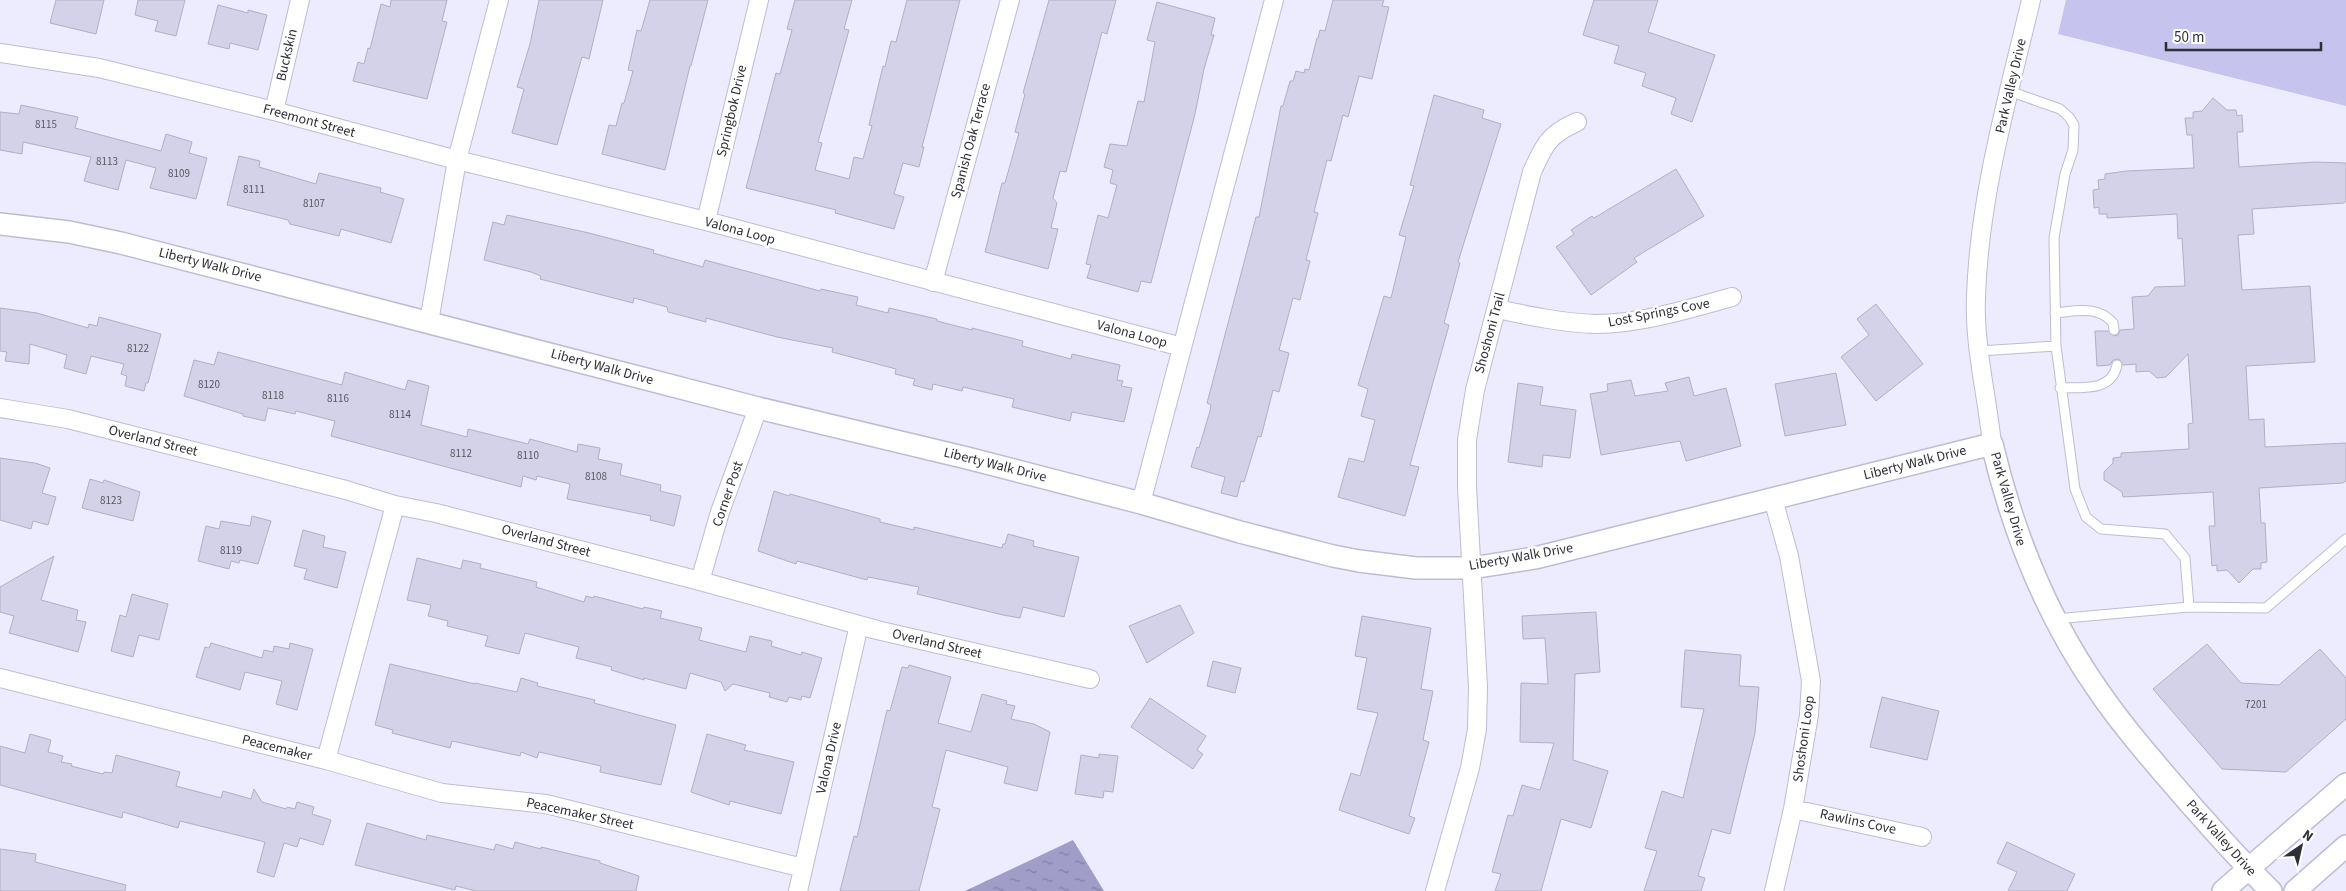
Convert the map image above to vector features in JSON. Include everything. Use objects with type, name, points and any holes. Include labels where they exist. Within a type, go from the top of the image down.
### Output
[{"type":"street","name":"Buckskin","points":[[274,111],[300,0]]},
{"type":"street","points":[[429,322],[457,160],[499,0]]},
{"type":"street","name":"Springbok Drive","points":[[706,221],[758,0]]},
{"type":"street","name":"Spanish Oak Terrace","points":[[933,282],[1010,0]]},
{"type":"street","name":"Valona Loop","points":[[1141,503],[1274,0]]},
{"type":"street","name":"Park Valley Drive","points":[[2031,0],[1993,159],[1979,250],[1976,299],[1979,351],[1992,444],[2003,490],[2025,554],[2055,619],[2100,693],[2162,772],[2247,868],[2271,891]]},
{"type":"street","name":"Freemont Street","points":[[0,53],[99,68],[274,111],[457,160]]},
{"type":"street","name":"Shoshoni Trail","points":[[1472,568],[1467,487],[1467,440],[1475,390],[1532,172],[1551,136],[1577,122]]},
{"type":"street","name":"Valona Loop","points":[[457,160],[706,221],[1182,347]]},
{"type":"street","name":"Liberty Walk Drive","points":[[0,224],[69,232],[121,242],[758,408],[967,458],[1141,503],[1240,532],[1359,561],[1416,568],[1472,568],[1535,558],[1992,444]]},
{"type":"street","name":"Lost Springs Cove","points":[[1497,309],[1571,323],[1609,324],[1672,312],[1732,297]]},
{"type":"street","name":"Overland Street","points":[[0,408],[68,419],[346,490],[395,505],[445,515],[700,581],[859,625],[1090,679]]},
{"type":"street","name":"Corner Post","points":[[700,581],[720,512],[758,408]]},
{"type":"street","name":"Shoshoni Loop","points":[[1773,499],[1789,556],[1812,681],[1809,715],[1793,808],[1774,891]]},
{"type":"street","name":"Peacemaker","points":[[0,678],[326,760],[395,505]]},
{"type":"street","points":[[1435,891],[1470,768],[1477,729],[1478,687],[1472,568]]},
{"type":"street","name":"Valona Drive","points":[[798,891],[859,625]]},
{"type":"street","name":"Peacemaker Street","points":[[326,760],[442,793],[546,804],[803,868]]},
{"type":"street","points":[[2223,891],[2247,868],[2346,784]]},
{"type":"street","name":"Rawlins Cove","points":[[1793,808],[1922,837]]},
{"type":"street","points":[[2295,891],[2346,846]]},
{"type":"lane","points":[[2009,91],[2060,109],[2069,116],[2074,125],[2073,150],[2065,174],[2054,238],[2056,346],[2060,388],[2075,489],[2086,517],[2102,528],[2165,534],[2185,558],[2189,607]]},
{"type":"lane","points":[[2055,313],[2090,310],[2099,312],[2113,323],[2114,330]]},
{"type":"lane","points":[[1979,351],[2056,346]]},
{"type":"lane","points":[[2060,388],[2104,385],[2113,377],[2117,365]]},
{"type":"lane","points":[[2055,619],[2189,607],[2266,608],[2346,539]]},
{"type":"shaded area","points":[[2066,0],[2346,0],[2346,106],[2058,34]]},
{"type":"water","points":[[1073,840],[1104,891],[965,891]]},
{"type":"building","points":[[56,0],[104,0],[96,34],[50,23]]},
{"type":"building","points":[[138,0],[185,0],[176,36],[155,31],[158,21],[135,15]]},
{"type":"building","points":[[391,0],[447,0],[442,21],[447,22],[427,99],[353,81],[358,62],[364,64],[368,48],[370,49],[381,4],[390,7]]},
{"type":"building","points":[[539,0],[603,0],[589,59],[582,57],[557,145],[512,133],[524,89],[517,87],[530,44]]},
{"type":"building","points":[[650,0],[708,0],[665,170],[602,154],[609,125],[616,126],[622,103],[624,103],[633,71],[628,70],[637,30],[641,31]]},
{"type":"building","points":[[795,0],[852,0],[844,29],[849,30],[818,142],[822,143],[815,170],[849,179],[854,157],[863,159],[872,126],[869,125],[883,66],[885,67],[891,41],[896,42],[907,0],[960,0],[922,147],[924,147],[919,167],[903,163],[894,194],[904,197],[894,229],[835,213],[836,210],[746,188],[776,73],[780,74],[792,30],[787,29]]},
{"type":"building","points":[[1049,0],[1116,0],[1107,34],[1102,32],[1066,172],[1060,171],[1053,198],[1057,203],[1051,228],[1058,229],[1048,269],[985,252],[1002,183],[1005,183],[1019,133],[1015,132],[1025,94],[1023,93]]},
{"type":"building","points":[[1333,0],[1384,0],[1382,6],[1389,7],[1372,79],[1359,76],[1348,117],[1343,115],[1331,161],[1327,160],[1314,212],[1318,213],[1306,260],[1310,261],[1300,300],[1293,298],[1279,350],[1289,353],[1279,392],[1273,390],[1261,437],[1258,436],[1244,482],[1241,481],[1237,497],[1221,493],[1225,477],[1191,467],[1210,411],[1211,405],[1207,403],[1256,217],[1259,217],[1281,106],[1283,106],[1290,81],[1293,81],[1296,71],[1304,73],[1305,69],[1309,70],[1317,38],[1320,30],[1325,31]]},
{"type":"building","points":[[1594,0],[1658,0],[1648,32],[1715,55],[1692,122],[1671,114],[1676,98],[1642,86],[1646,73],[1614,63],[1619,46],[1583,35]]},
{"type":"building","points":[[1157,2],[1215,18],[1211,35],[1214,35],[1151,283],[1141,281],[1138,292],[1087,278],[1091,265],[1086,264],[1098,215],[1108,218],[1117,185],[1110,183],[1113,170],[1104,167],[1110,144],[1127,146],[1138,101],[1144,102],[1155,42],[1147,40]]},
{"type":"building","points":[[218,5],[248,13],[248,10],[267,15],[258,50],[230,43],[229,49],[208,44]]},
{"type":"building","points":[[1434,95],[1484,110],[1482,118],[1501,124],[1458,262],[1460,263],[1444,323],[1449,325],[1410,465],[1419,467],[1405,516],[1338,497],[1349,458],[1364,462],[1375,420],[1361,416],[1368,389],[1358,385],[1384,296],[1391,298],[1406,237],[1399,235],[1414,186],[1410,185]]},
{"type":"building","points":[[2213,98],[2227,110],[2236,110],[2237,116],[2242,115],[2243,132],[2237,132],[2239,167],[2315,162],[2346,163],[2346,201],[2344,203],[2252,209],[2254,234],[2238,235],[2242,290],[2310,286],[2315,362],[2246,366],[2249,420],[2264,419],[2265,447],[2346,443],[2346,481],[2343,483],[2259,488],[2261,523],[2265,523],[2267,562],[2261,563],[2261,569],[2253,569],[2239,583],[2227,570],[2217,571],[2217,565],[2212,566],[2209,526],[2215,526],[2213,492],[2123,497],[2122,492],[2104,480],[2104,472],[2113,463],[2113,458],[2121,457],[2121,453],[2189,449],[2188,424],[2193,423],[2188,354],[2166,377],[2157,378],[2149,371],[2136,372],[2136,364],[2123,365],[2119,359],[2113,360],[2110,365],[2097,366],[2095,331],[2108,331],[2114,336],[2118,335],[2120,330],[2134,329],[2132,297],[2148,296],[2155,287],[2185,286],[2182,238],[2178,239],[2177,214],[2107,218],[2107,214],[2099,214],[2099,207],[2094,208],[2093,190],[2099,189],[2098,180],[2105,179],[2105,174],[2127,171],[2194,168],[2192,135],[2187,135],[2185,118],[2193,118],[2193,112],[2202,111]]},
{"type":"building","points":[[21,105],[78,117],[75,128],[161,151],[166,134],[192,142],[189,153],[207,158],[196,199],[150,188],[156,168],[126,160],[118,190],[84,181],[91,157],[23,142],[22,154],[0,150],[0,112],[19,114]]},
{"type":"building","points":[[239,156],[260,161],[259,167],[316,184],[319,173],[381,188],[380,192],[404,199],[391,243],[341,229],[339,236],[290,224],[288,220],[227,205]]},
{"type":"building","points":[[1676,169],[1704,216],[1634,258],[1637,262],[1591,295],[1556,247],[1574,234],[1571,230],[1592,216],[1594,218]]},
{"type":"building","points":[[507,215],[654,250],[653,253],[703,267],[705,260],[820,291],[821,289],[858,297],[856,305],[888,313],[889,308],[937,319],[937,321],[972,330],[972,328],[1023,341],[1022,346],[1071,359],[1072,354],[1120,365],[1117,380],[1123,381],[1121,386],[1132,388],[1124,422],[1072,412],[1070,421],[1012,407],[1014,399],[963,387],[962,391],[933,384],[932,390],[913,385],[915,379],[895,374],[896,369],[832,352],[833,348],[777,337],[706,318],[706,322],[668,312],[667,307],[634,298],[633,303],[540,279],[541,276],[531,272],[484,260],[493,222],[504,225]]},
{"type":"building","points":[[1876,304],[1923,364],[1876,401],[1841,357],[1869,335],[1857,319]]},
{"type":"building","points":[[0,308],[37,313],[88,328],[89,324],[97,326],[99,317],[161,334],[148,383],[146,383],[144,391],[125,386],[127,376],[121,374],[124,364],[91,356],[86,374],[64,368],[67,355],[30,344],[29,364],[5,361],[7,352],[0,351]]},
{"type":"building","points":[[218,352],[342,385],[345,372],[405,390],[408,380],[429,386],[421,425],[467,437],[468,429],[528,444],[530,439],[577,452],[578,444],[600,448],[598,459],[622,464],[620,475],[661,485],[660,491],[681,496],[674,526],[650,520],[651,516],[567,499],[570,484],[537,476],[536,480],[523,476],[521,487],[331,436],[335,421],[296,411],[295,414],[268,408],[265,421],[243,416],[243,414],[184,396],[194,360],[214,365]]},
{"type":"building","points":[[1836,373],[1846,425],[1785,436],[1775,384]]},
{"type":"building","points":[[1689,377],[1694,396],[1726,388],[1741,446],[1686,461],[1680,441],[1601,455],[1590,394],[1608,391],[1607,384],[1631,380],[1635,396],[1668,391],[1665,383]]},
{"type":"building","points":[[1518,383],[1543,387],[1540,405],[1576,410],[1570,458],[1543,455],[1542,467],[1508,462]]},
{"type":"building","points":[[0,458],[35,463],[50,468],[42,493],[56,497],[48,525],[33,521],[31,529],[0,520]]},
{"type":"building","points":[[90,479],[103,483],[104,480],[140,492],[133,521],[82,508]]},
{"type":"building","points":[[774,491],[914,530],[914,527],[1002,548],[1008,534],[1034,541],[1033,546],[1079,557],[1064,617],[1023,607],[1020,618],[1003,615],[917,594],[919,587],[868,577],[867,580],[797,561],[796,564],[758,551]]},
{"type":"building","points":[[252,516],[271,521],[258,564],[240,560],[239,563],[231,561],[229,569],[198,561],[206,526],[219,529],[221,521],[250,526]]},
{"type":"building","points":[[303,530],[325,536],[323,547],[346,552],[337,588],[304,579],[307,569],[294,566]]},
{"type":"building","points":[[54,556],[41,600],[78,610],[76,620],[86,622],[78,652],[9,633],[14,616],[0,612],[0,587]]},
{"type":"building","points":[[417,558],[461,569],[463,560],[481,564],[480,568],[537,582],[536,587],[584,602],[586,596],[593,598],[594,596],[643,609],[644,607],[662,611],[660,618],[702,628],[699,640],[746,652],[750,636],[772,641],[771,646],[801,655],[802,652],[822,658],[810,698],[802,696],[801,700],[789,697],[787,702],[769,697],[770,693],[733,684],[725,691],[721,682],[690,673],[686,689],[644,678],[644,680],[611,670],[612,667],[576,658],[579,647],[525,633],[519,654],[485,646],[488,636],[447,626],[448,621],[428,616],[431,605],[407,600]]},
{"type":"building","points":[[132,594],[168,604],[159,640],[139,635],[133,657],[111,651],[120,615],[126,617]]},
{"type":"building","points":[[1180,605],[1194,633],[1147,663],[1129,626]]},
{"type":"building","points":[[1596,612],[1600,672],[1575,674],[1573,760],[1608,771],[1591,828],[1561,819],[1541,891],[1495,891],[1501,874],[1492,872],[1508,815],[1513,816],[1522,785],[1540,790],[1554,743],[1520,742],[1521,683],[1548,684],[1545,638],[1523,639],[1522,616]]},
{"type":"building","points":[[1362,616],[1431,628],[1421,689],[1433,691],[1423,740],[1429,742],[1409,816],[1415,818],[1409,834],[1339,810],[1351,773],[1360,776],[1378,713],[1357,709],[1367,658],[1355,656]]},
{"type":"building","points":[[211,643],[262,658],[264,650],[273,652],[274,646],[289,649],[290,643],[313,649],[297,710],[276,704],[282,681],[245,672],[240,690],[196,677],[205,647],[209,648]]},
{"type":"building","points":[[2207,644],[2241,683],[2279,685],[2320,649],[2346,678],[2346,719],[2286,772],[2222,769],[2153,689]]},
{"type":"building","points":[[1685,650],[1741,655],[1739,686],[1759,687],[1755,733],[1730,834],[1712,829],[1698,876],[1705,878],[1701,891],[1644,891],[1657,851],[1645,848],[1662,791],[1683,798],[1704,709],[1681,707]]},
{"type":"building","points":[[1213,661],[1241,668],[1235,693],[1207,686]]},
{"type":"building","points":[[390,664],[517,692],[521,678],[538,683],[537,686],[595,700],[594,703],[676,725],[661,785],[600,772],[601,766],[539,752],[537,758],[521,752],[520,756],[452,741],[450,748],[392,733],[393,730],[375,725]]},
{"type":"building","points":[[909,665],[951,677],[938,723],[971,732],[982,694],[1007,701],[1006,704],[1015,706],[1011,719],[1034,724],[1050,732],[1037,791],[1004,783],[1008,767],[946,750],[932,807],[940,809],[919,891],[840,891],[854,836],[857,837],[887,710],[890,711],[902,667],[908,668]]},
{"type":"building","points":[[1882,697],[1939,711],[1927,760],[1870,747]]},
{"type":"building","points":[[1150,698],[1206,736],[1197,750],[1203,754],[1193,769],[1131,727]]},
{"type":"building","points":[[30,734],[51,740],[48,752],[63,756],[61,762],[72,764],[71,766],[103,774],[104,772],[112,773],[116,755],[180,772],[176,786],[221,798],[223,791],[251,799],[254,789],[262,802],[286,809],[287,807],[295,809],[297,802],[314,807],[312,814],[331,820],[323,845],[300,838],[297,847],[284,843],[274,877],[257,872],[265,842],[180,821],[178,828],[123,812],[122,818],[0,785],[0,746],[25,753]]},
{"type":"building","points":[[707,734],[746,745],[744,750],[794,762],[781,814],[730,801],[729,805],[691,792]]},
{"type":"building","points":[[1099,754],[1118,756],[1113,792],[1104,791],[1103,798],[1075,794],[1081,755],[1099,758]]},
{"type":"building","points":[[367,823],[426,840],[427,835],[494,850],[496,844],[513,849],[515,842],[600,861],[600,863],[639,876],[636,891],[476,891],[456,886],[455,890],[355,865]]},
{"type":"building","points":[[2007,842],[2075,874],[2067,891],[2008,891],[2017,872],[1997,863]]},
{"type":"building","points":[[0,849],[36,854],[35,862],[126,885],[125,891],[0,891]]}]
